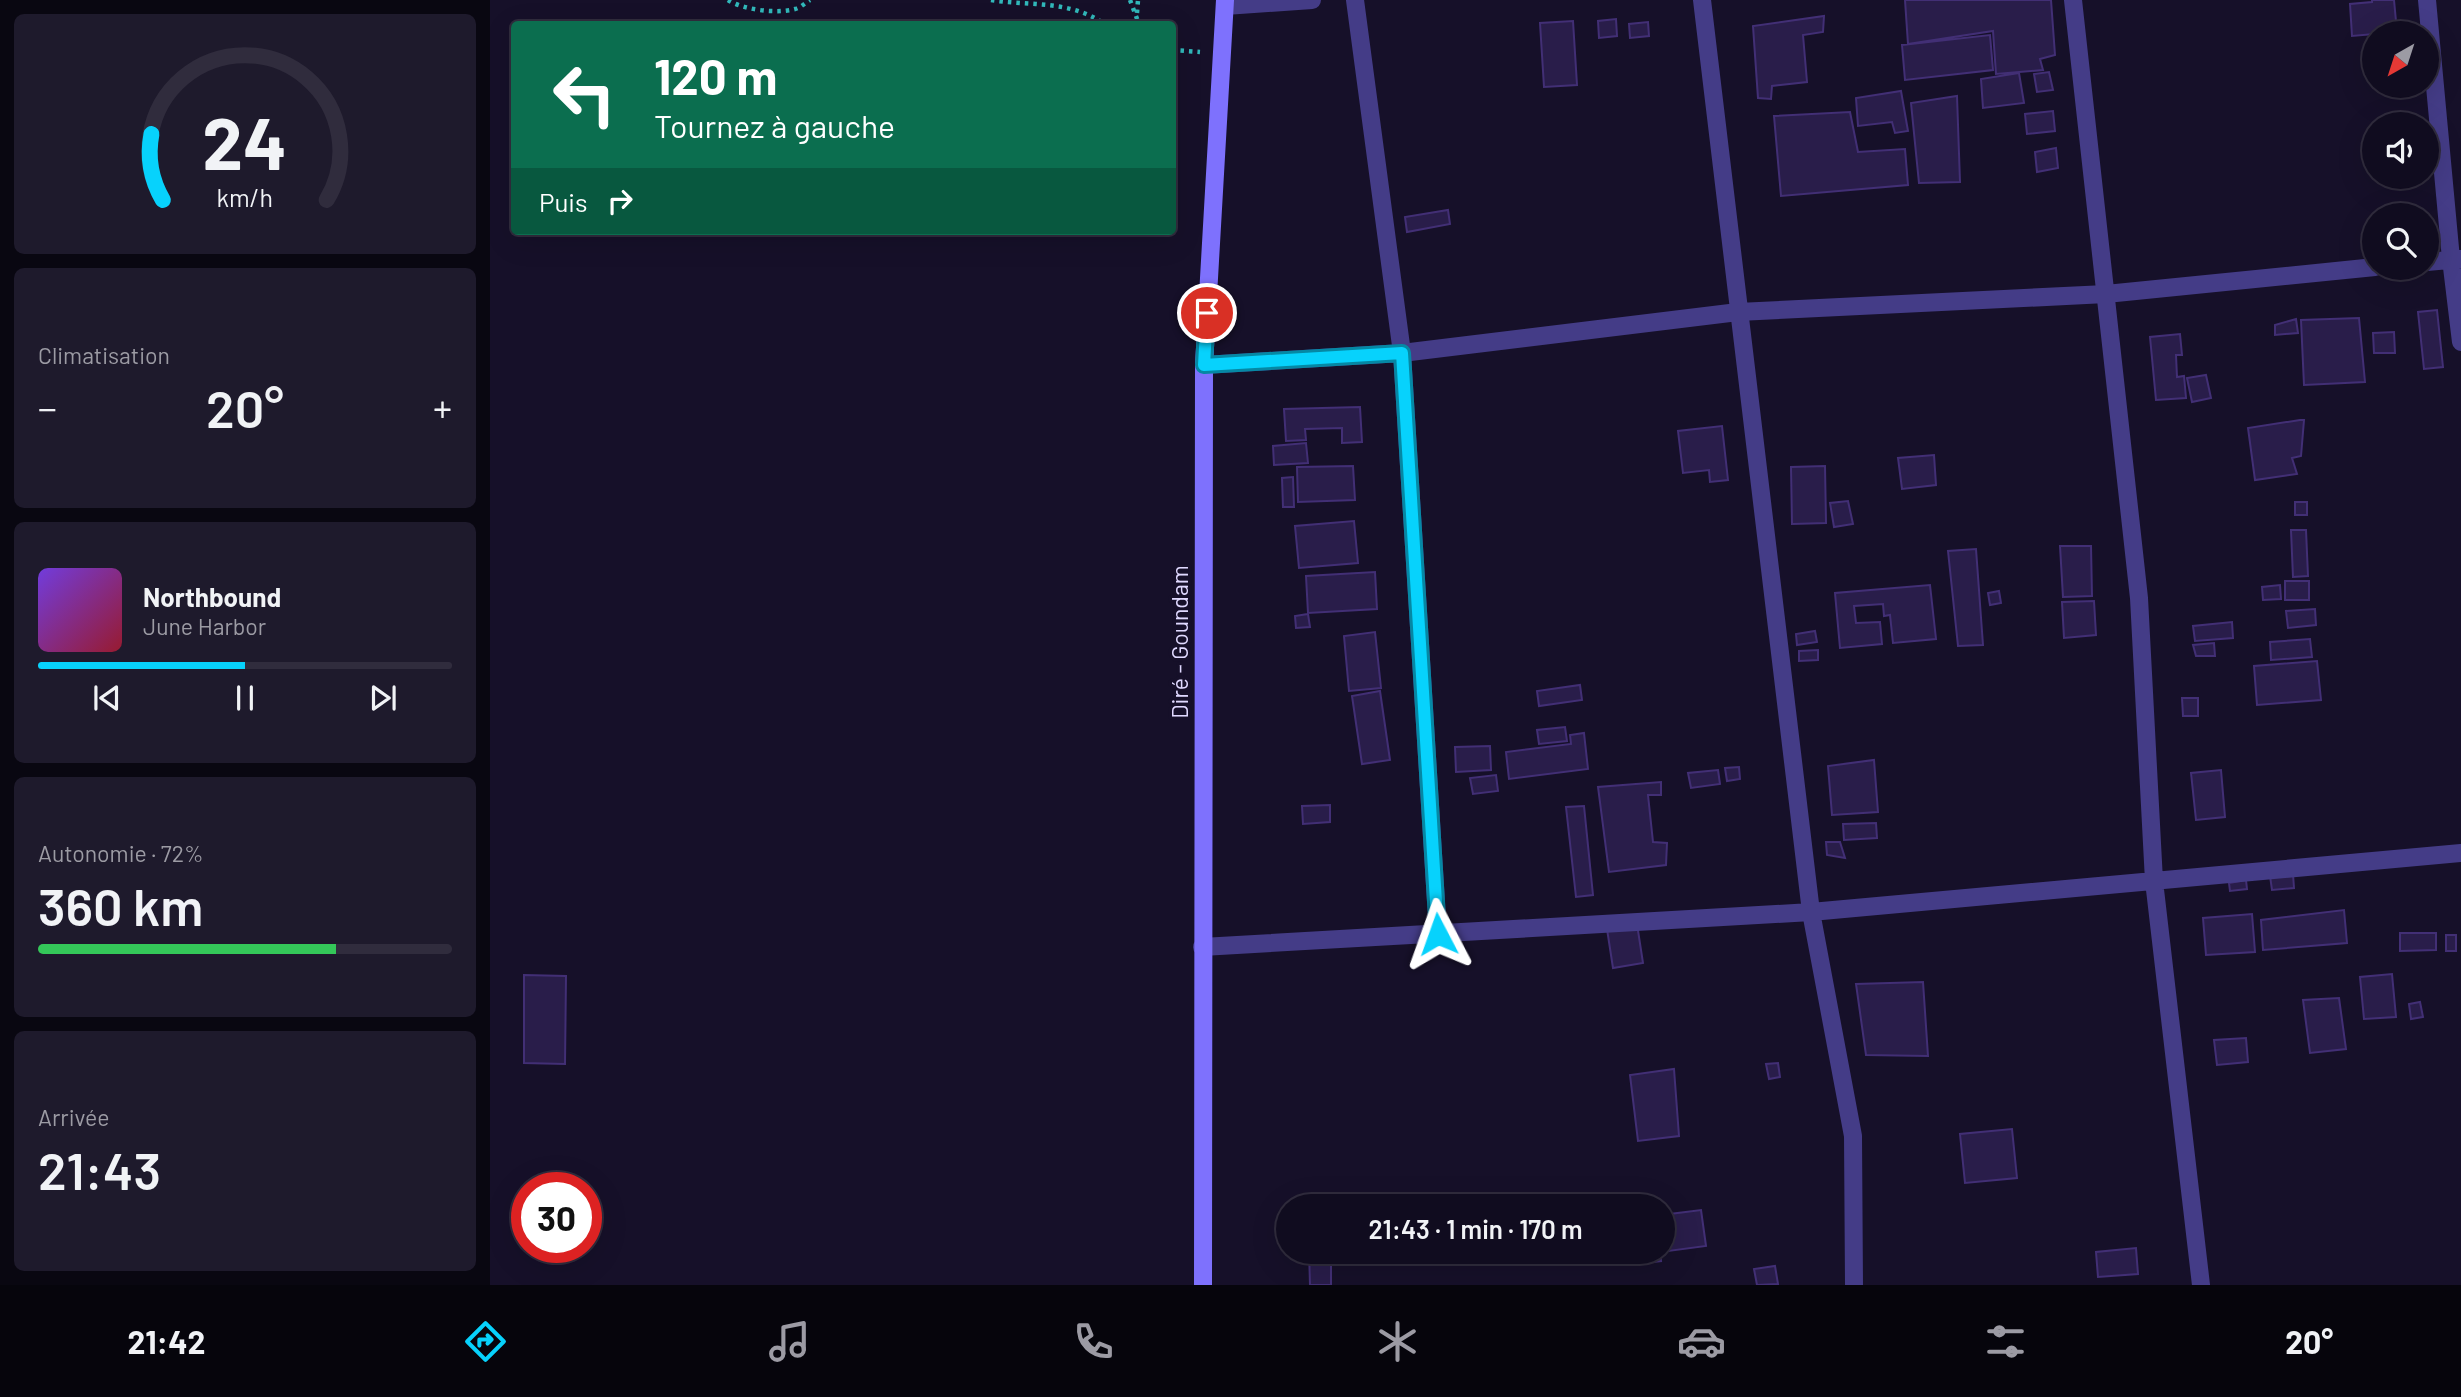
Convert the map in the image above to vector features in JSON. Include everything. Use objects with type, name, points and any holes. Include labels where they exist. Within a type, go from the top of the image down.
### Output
[{"type":"main road","name":"Diré - Goundam","points":[[1203,1285],[1204,365],[1225,3]]},
{"type":"street","points":[[1225,3],[1312,0]]},
{"type":"street","points":[[1355,0],[1402,353],[1438,934]]},
{"type":"street","points":[[1702,0],[1811,912],[1853,1136],[1854,1285]]},
{"type":"street","points":[[2073,0],[2139,598],[2154,881],[2201,1285]]},
{"type":"street","points":[[2427,0],[2456,259],[2461,342]]},
{"type":"street","points":[[1204,365],[1402,353],[1738,312],[2106,294],[2362,268]]},
{"type":"street","points":[[1202,947],[1811,912],[2461,853]]},
{"type":"path","points":[[728,0],[735,4],[773,11],[797,9],[810,0]]},
{"type":"path","points":[[990,0],[1066,8],[1100,21]]},
{"type":"path","points":[[1130,0],[1138,21]]},
{"type":"path","points":[[1136,14],[1139,0]]},
{"type":"building","points":[[1905,0],[2051,0],[2055,55],[2040,59],[2043,70],[1996,74],[1993,31],[1908,44]]},
{"type":"building","points":[[2394,0],[2396,21],[2362,21],[2362,35],[2352,36],[2350,4]]},
{"type":"building","points":[[1824,16],[1823,32],[1803,35],[1807,82],[1772,86],[1771,99],[1758,98],[1753,26]]},
{"type":"building","points":[[1616,19],[1617,36],[1599,38],[1598,21]]},
{"type":"building","points":[[1573,21],[1577,85],[1544,87],[1540,23]]},
{"type":"building","points":[[1648,22],[1649,36],[1630,38],[1629,24]]},
{"type":"building","points":[[1990,35],[1993,70],[1905,80],[1902,45]]},
{"type":"building","points":[[2049,72],[2053,90],[2037,92],[2034,74]]},
{"type":"building","points":[[2019,73],[2024,103],[1983,108],[1981,79]]},
{"type":"building","points":[[1901,91],[1908,131],[1895,133],[1892,122],[1858,126],[1856,98]]},
{"type":"building","points":[[1957,96],[1960,182],[1919,183],[1911,103]]},
{"type":"building","points":[[2053,111],[2055,131],[2027,134],[2025,114]]},
{"type":"building","points":[[1850,112],[1858,152],[1905,149],[1908,185],[1781,196],[1774,116]]},
{"type":"building","points":[[2056,148],[2058,168],[2037,172],[2035,152]]},
{"type":"building","points":[[1448,210],[1450,224],[1407,232],[1405,217]]},
{"type":"building","points":[[2437,310],[2443,367],[2424,369],[2418,312]]},
{"type":"building","points":[[2359,318],[2365,382],[2304,385],[2301,320]]},
{"type":"building","points":[[2296,319],[2298,333],[2275,335],[2275,325]]},
{"type":"building","points":[[2394,332],[2395,353],[2374,353],[2373,333]]},
{"type":"building","points":[[2180,334],[2182,355],[2176,355],[2177,377],[2184,376],[2186,398],[2156,400],[2150,337]]},
{"type":"building","points":[[2206,375],[2211,398],[2192,402],[2187,378]]},
{"type":"building","points":[[1360,407],[1362,442],[1342,443],[1342,428],[1305,429],[1306,440],[1286,441],[1284,409]]},
{"type":"building","points":[[2304,420],[2301,456],[2292,458],[2297,474],[2255,480],[2248,428]]},
{"type":"building","points":[[1722,426],[1728,480],[1710,482],[1709,470],[1683,473],[1678,431]]},
{"type":"building","points":[[1306,443],[1308,463],[1274,465],[1273,446]]},
{"type":"building","points":[[1934,455],[1936,485],[1902,489],[1898,458]]},
{"type":"building","points":[[1353,466],[1355,500],[1298,502],[1297,467]]},
{"type":"building","points":[[1825,466],[1826,523],[1792,524],[1791,467]]},
{"type":"building","points":[[1293,477],[1294,507],[1283,507],[1282,478]]},
{"type":"building","points":[[1848,501],[1853,524],[1834,527],[1830,503]]},
{"type":"building","points":[[2295,502],[2307,502],[2307,515],[2295,515]]},
{"type":"building","points":[[1354,521],[1358,563],[1299,568],[1295,526]]},
{"type":"building","points":[[2291,530],[2306,530],[2308,576],[2293,577]]},
{"type":"building","points":[[2060,546],[2091,546],[2092,596],[2063,597]]},
{"type":"building","points":[[1976,549],[1983,645],[1958,646],[1948,551]]},
{"type":"building","points":[[1375,572],[1377,609],[1308,613],[1306,576]]},
{"type":"building","points":[[2285,581],[2309,581],[2309,600],[2285,600]]},
{"type":"building","points":[[1930,585],[1936,639],[1893,643],[1890,615],[1884,616],[1883,604],[1854,606],[1856,623],[1880,622],[1882,644],[1840,648],[1835,593]]},
{"type":"building","points":[[2280,585],[2281,599],[2263,600],[2262,587]]},
{"type":"building","points":[[1999,591],[2001,603],[1990,605],[1988,593]]},
{"type":"building","points":[[2094,601],[2096,635],[2064,638],[2062,602]]},
{"type":"building","points":[[2315,609],[2316,625],[2288,628],[2286,611]]},
{"type":"building","points":[[1308,614],[1310,627],[1296,628],[1295,616]]},
{"type":"building","points":[[2232,622],[2233,638],[2195,641],[2193,626]]},
{"type":"building","points":[[1815,631],[1817,642],[1797,645],[1796,634]]},
{"type":"building","points":[[1375,632],[1381,688],[1349,691],[1344,636]]},
{"type":"building","points":[[2310,639],[2312,657],[2271,660],[2270,642]]},
{"type":"building","points":[[2214,643],[2215,656],[2196,656],[2193,645]]},
{"type":"building","points":[[1818,650],[1818,660],[1799,661],[1799,651]]},
{"type":"building","points":[[2317,661],[2321,700],[2257,705],[2254,666]]},
{"type":"building","points":[[1580,685],[1582,700],[1539,706],[1537,691]]},
{"type":"building","points":[[1380,691],[1390,760],[1362,764],[1352,696]]},
{"type":"building","points":[[2182,698],[2198,698],[2198,716],[2183,716]]},
{"type":"building","points":[[1565,727],[1567,741],[1539,744],[1537,730]]},
{"type":"building","points":[[1584,733],[1588,769],[1509,779],[1506,752],[1571,744],[1570,735]]},
{"type":"building","points":[[1490,746],[1491,770],[1456,772],[1455,747]]},
{"type":"building","points":[[1874,760],[1878,812],[1832,815],[1828,766]]},
{"type":"building","points":[[1739,767],[1740,779],[1727,781],[1725,768]]},
{"type":"building","points":[[1718,770],[1720,784],[1691,788],[1688,773]]},
{"type":"building","points":[[2221,770],[2225,817],[2196,820],[2191,773]]},
{"type":"building","points":[[1496,775],[1498,791],[1473,794],[1470,778]]},
{"type":"building","points":[[1661,782],[1661,795],[1648,795],[1653,842],[1667,843],[1666,865],[1609,872],[1598,787]]},
{"type":"building","points":[[1330,805],[1330,822],[1303,824],[1302,806]]},
{"type":"building","points":[[1584,806],[1593,895],[1576,897],[1566,807]]},
{"type":"building","points":[[1876,823],[1877,838],[1844,840],[1843,824]]},
{"type":"building","points":[[1826,842],[1840,842],[1845,858],[1827,855]]},
{"type":"building","points":[[2293,874],[2294,888],[2272,890],[2270,876]]},
{"type":"building","points":[[2246,880],[2247,889],[2230,891],[2229,883]]},
{"type":"building","points":[[2344,910],[2347,943],[2263,950],[2261,920]]},
{"type":"building","points":[[2252,914],[2255,952],[2206,955],[2203,918]]},
{"type":"building","points":[[1637,924],[1643,963],[1613,968],[1607,929]]},
{"type":"building","points":[[2400,933],[2436,933],[2436,950],[2400,951]]},
{"type":"building","points":[[2446,935],[2456,935],[2456,951],[2446,951]]},
{"type":"building","points":[[2392,974],[2396,1017],[2364,1019],[2360,977]]},
{"type":"building","points":[[524,975],[566,976],[565,1064],[524,1063]]},
{"type":"building","points":[[1923,982],[1928,1056],[1866,1055],[1856,984]]},
{"type":"building","points":[[2339,998],[2346,1049],[2310,1053],[2303,1000]]},
{"type":"building","points":[[2420,1002],[2423,1017],[2411,1019],[2409,1004]]},
{"type":"building","points":[[2246,1038],[2248,1062],[2217,1065],[2214,1040]]},
{"type":"building","points":[[1778,1063],[1780,1077],[1769,1079],[1766,1064]]},
{"type":"building","points":[[1674,1069],[1679,1136],[1638,1141],[1630,1075]]},
{"type":"building","points":[[2012,1129],[2017,1178],[1965,1183],[1960,1134]]},
{"type":"building","points":[[1701,1210],[1706,1246],[1675,1250],[1675,1213]]},
{"type":"building","points":[[2136,1248],[2138,1274],[2098,1277],[2096,1252]]},
{"type":"building","points":[[1309,1264],[1331,1264],[1331,1285],[1310,1285]]},
{"type":"building","points":[[1775,1266],[1778,1284],[1757,1285],[1754,1269]]},
{"type":"route","points":[[1207,313],[1204,365],[1402,353],[1438,934]]}]
